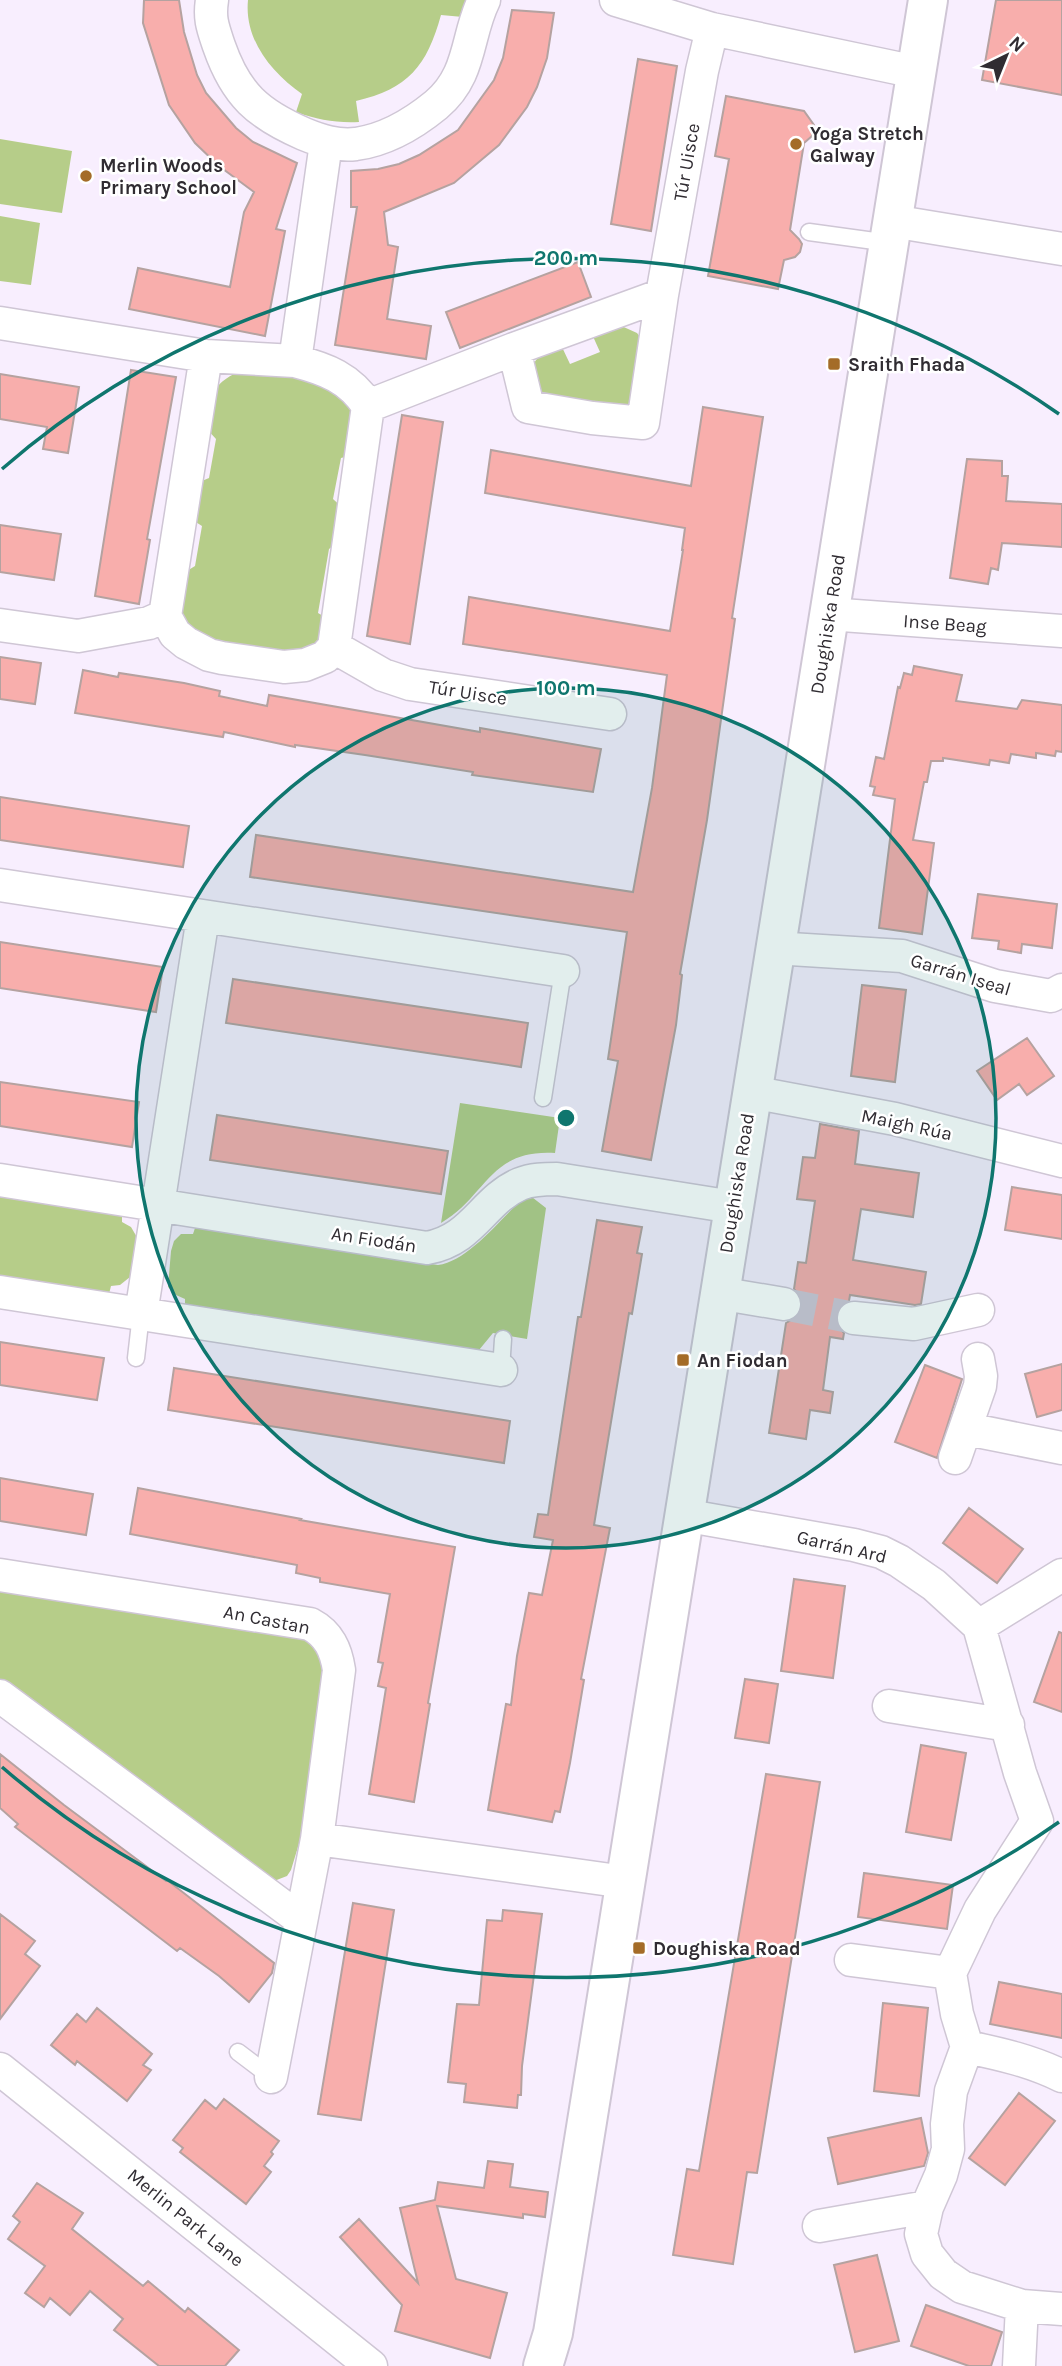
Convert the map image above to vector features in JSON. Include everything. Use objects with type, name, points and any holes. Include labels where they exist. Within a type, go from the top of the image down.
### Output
[{"type":"street","points":[[212,0],[209,17],[228,73],[249,100],[273,120],[326,143],[356,144],[406,126],[438,103],[458,81],[484,0]]},
{"type":"street","points":[[616,0],[712,29],[916,72]]},
{"type":"street","name":"Doughiska Road","points":[[543,2366],[553,2333],[718,1293],[928,0]]},
{"type":"street","name":"Túr Uisce","points":[[514,349],[517,405],[592,418],[643,423],[662,295],[712,29]]},
{"type":"street","points":[[295,361],[326,143]]},
{"type":"street","points":[[890,232],[1062,249]]},
{"type":"street","points":[[368,406],[662,295]]},
{"type":"street","points":[[0,323],[206,356],[295,361],[319,367],[359,391],[368,406],[334,648],[325,657],[305,665],[284,667],[209,656],[175,634],[164,616],[206,356]]},
{"type":"street","name":"Inse Beag","points":[[828,614],[1062,631]]},
{"type":"street","points":[[0,625],[78,636],[149,623],[164,616]]},
{"type":"street","name":"Túr Uisce","points":[[334,648],[383,675],[410,684],[610,714]]},
{"type":"street","points":[[0,885],[563,971]]},
{"type":"street","points":[[141,1314],[203,917]]},
{"type":"street","name":"Garrán Iseal","points":[[774,948],[902,956],[995,986],[1051,996],[1062,990]]},
{"type":"street","name":"Maigh Rúa","points":[[751,1092],[895,1119],[1062,1161]]},
{"type":"street","name":"An Fiodán","points":[[0,1180],[428,1248],[446,1245],[501,1197],[519,1184],[537,1179],[557,1179],[733,1207]]},
{"type":"street","points":[[0,1292],[141,1314],[502,1354]]},
{"type":"street","points":[[718,1293],[784,1304]]},
{"type":"street","points":[[854,1318],[914,1324],[978,1310]]},
{"type":"street","points":[[955,1458],[980,1387],[978,1359]]},
{"type":"street","points":[[967,1429],[1062,1448]]},
{"type":"street","name":"Garrán Ard","points":[[683,1515],[881,1552],[899,1561],[934,1586],[979,1626]]},
{"type":"street","name":"An Castan","points":[[0,1575],[310,1624],[320,1629],[336,1653],[339,1670],[317,1839],[271,2077]]},
{"type":"street","points":[[1062,1575],[979,1626],[1020,1773],[1050,1819],[980,1910],[950,1973],[957,2014],[967,2047],[951,2091],[947,2124],[948,2150],[927,2207],[921,2234],[927,2254],[943,2274],[962,2287],[1022,2306],[1062,2309]]},
{"type":"street","points":[[0,1696],[300,1919]]},
{"type":"street","points":[[889,1706],[1008,1725]]},
{"type":"street","points":[[317,1839],[625,1882]]},
{"type":"street","points":[[851,1960],[950,1973]]},
{"type":"street","points":[[967,2047],[1013,2056],[1062,2076]]},
{"type":"street","name":"Merlin Park Lane","points":[[0,2069],[372,2366]]},
{"type":"street","points":[[819,2226],[927,2207]]},
{"type":"street","points":[[1019,2366],[1022,2306]]},
{"type":"lane","points":[[809,232],[890,232]]},
{"type":"lane","points":[[543,1098],[563,971]]},
{"type":"lane","points":[[136,1358],[141,1314]]},
{"type":"lane","name":"An Castan","points":[[238,2052],[271,2077]]},
{"type":"green space","points":[[248,0],[466,0],[463,17],[441,15],[429,48],[413,73],[389,90],[356,101],[359,122],[351,122],[327,120],[296,112],[302,94],[280,76],[255,42],[248,15]]},
{"type":"green space","points":[[0,139],[72,151],[62,213],[0,204]]},
{"type":"green space","points":[[0,216],[40,223],[31,285],[0,281]]},
{"type":"green space","points":[[617,324],[637,333],[643,341],[632,401],[625,407],[616,409],[541,394],[531,371],[542,354],[561,345],[570,364],[600,352],[591,332]]},
{"type":"green space","points":[[246,369],[312,377],[357,400],[357,454],[341,458],[333,499],[345,510],[340,541],[329,549],[318,613],[330,620],[316,649],[296,656],[211,645],[184,626],[179,607],[182,574],[195,566],[202,526],[191,519],[197,483],[209,478],[216,439],[205,427],[209,406],[219,384]]},
{"type":"green space","points":[[460,1103],[560,1118],[555,1153],[516,1158],[502,1166],[469,1200],[441,1223]]},
{"type":"green space","points":[[528,1194],[546,1208],[527,1339],[493,1333],[479,1350],[185,1306],[185,1299],[168,1287],[174,1241],[181,1234],[193,1234],[195,1228],[438,1265],[450,1262],[474,1246]]},
{"type":"green space","points":[[0,1197],[122,1216],[122,1222],[131,1227],[138,1239],[130,1277],[120,1285],[111,1286],[109,1294],[0,1277]]},
{"type":"green space","points":[[0,1588],[304,1633],[326,1660],[301,1837],[287,1876],[274,1881],[0,1679]]},
{"type":"building","points":[[144,0],[179,0],[184,32],[197,75],[206,93],[236,128],[253,142],[297,163],[276,229],[285,231],[265,336],[129,309],[138,268],[230,287],[244,212],[254,192],[219,166],[195,143],[169,105],[143,23]]},
{"type":"building","points":[[996,0],[1062,0],[1062,95],[982,80]]},
{"type":"building","points":[[512,10],[554,13],[547,58],[527,107],[499,145],[454,183],[384,212],[388,245],[398,247],[387,319],[431,326],[426,359],[335,345],[357,207],[351,207],[351,171],[399,164],[419,155],[458,130],[494,80],[503,58]]},
{"type":"building","points":[[638,59],[677,66],[651,231],[611,224]]},
{"type":"building","points":[[726,96],[804,111],[814,125],[812,136],[804,143],[790,230],[802,244],[795,257],[784,260],[778,289],[708,276],[729,159],[715,156]]},
{"type":"building","points":[[578,262],[591,297],[460,348],[446,312]]},
{"type":"building","points":[[131,370],[176,377],[147,539],[150,540],[139,604],[95,596]]},
{"type":"building","points":[[0,374],[79,387],[68,453],[43,449],[47,427],[0,419]]},
{"type":"building","points":[[703,407],[763,417],[732,618],[735,619],[707,820],[680,974],[676,1025],[651,1160],[602,1151],[618,1061],[608,1059],[627,932],[250,877],[256,835],[633,892],[652,788],[667,675],[463,644],[469,597],[670,631],[685,528],[485,493],[491,450],[691,486]]},
{"type":"building","points":[[402,415],[443,422],[410,644],[367,636]]},
{"type":"building","points":[[967,459],[1002,461],[1002,476],[1008,476],[1006,501],[1062,504],[1062,547],[1002,543],[998,570],[991,568],[988,584],[950,578]]},
{"type":"building","points":[[0,525],[61,534],[54,580],[0,572]]},
{"type":"building","points":[[0,657],[41,663],[35,704],[0,699]]},
{"type":"building","points":[[914,666],[962,675],[956,701],[1017,709],[1022,700],[1062,705],[1062,752],[1056,751],[1055,756],[1036,753],[1036,758],[1011,754],[1009,763],[990,760],[989,765],[943,758],[943,761],[931,761],[927,782],[924,782],[913,840],[934,843],[922,934],[879,928],[895,799],[873,795],[875,787],[870,786],[876,757],[884,759],[898,687],[900,688],[904,673],[912,675]]},
{"type":"building","points":[[83,670],[118,677],[119,673],[184,683],[220,691],[219,696],[267,706],[269,695],[480,732],[480,728],[601,749],[593,792],[472,775],[473,772],[365,755],[295,747],[224,732],[223,737],[75,713]]},
{"type":"building","points":[[0,797],[189,826],[183,867],[0,840]]},
{"type":"building","points":[[978,894],[1057,904],[1052,948],[1022,944],[1021,953],[998,949],[999,941],[972,938]]},
{"type":"building","points":[[0,942],[163,967],[156,1012],[0,988]]},
{"type":"building","points":[[233,979],[528,1023],[521,1067],[226,1023]]},
{"type":"building","points":[[862,985],[906,990],[895,1082],[851,1076]]},
{"type":"building","points":[[1027,1038],[1054,1076],[1027,1095],[1019,1084],[997,1100],[977,1071]]},
{"type":"building","points":[[0,1082],[139,1102],[132,1147],[0,1126]]},
{"type":"building","points":[[217,1115],[448,1151],[441,1194],[210,1160]]},
{"type":"building","points":[[820,1124],[859,1131],[855,1164],[919,1173],[913,1217],[861,1209],[853,1260],[926,1272],[921,1304],[850,1295],[849,1301],[840,1307],[836,1317],[838,1326],[844,1333],[843,1339],[830,1337],[823,1390],[833,1392],[830,1413],[810,1410],[806,1439],[769,1433],[786,1323],[798,1316],[802,1306],[801,1297],[794,1289],[798,1262],[806,1263],[815,1201],[797,1199],[803,1157],[815,1158]]},
{"type":"building","points":[[1012,1187],[1062,1195],[1062,1239],[1005,1230]]},
{"type":"building","points":[[597,1220],[642,1227],[637,1253],[642,1254],[632,1314],[629,1313],[594,1525],[610,1528],[581,1679],[584,1680],[570,1763],[560,1812],[555,1811],[552,1822],[488,1810],[506,1704],[511,1705],[529,1593],[542,1595],[553,1540],[534,1537],[538,1514],[548,1515],[578,1317],[581,1317]]},
{"type":"building","points":[[0,1342],[104,1358],[97,1400],[0,1385]]},
{"type":"building","points":[[1062,1364],[1062,1410],[1037,1417],[1025,1374]]},
{"type":"building","points":[[925,1365],[962,1379],[937,1458],[895,1442]]},
{"type":"building","points":[[174,1368],[510,1421],[504,1463],[168,1410]]},
{"type":"building","points":[[0,1478],[93,1494],[86,1535],[0,1521]]},
{"type":"building","points":[[138,1488],[455,1547],[414,1802],[369,1794],[386,1688],[378,1686],[383,1663],[378,1662],[390,1594],[320,1582],[320,1578],[296,1573],[297,1565],[130,1534]]},
{"type":"building","points":[[969,1508],[1023,1549],[997,1583],[943,1543]]},
{"type":"building","points":[[794,1579],[845,1586],[833,1678],[781,1671]]},
{"type":"building","points":[[1059,1632],[1062,1633],[1062,1712],[1034,1702]]},
{"type":"building","points":[[745,1679],[778,1684],[769,1743],[735,1738]]},
{"type":"building","points":[[921,1745],[966,1753],[951,1840],[906,1832]]},
{"type":"building","points":[[0,1754],[274,1963],[272,1973],[249,2002],[219,1976],[180,1948],[177,1951],[15,1827],[18,1824],[0,1808]]},
{"type":"building","points":[[766,1774],[820,1782],[757,2173],[747,2172],[733,2264],[673,2255],[687,2169],[699,2171]]},
{"type":"building","points":[[864,1873],[953,1885],[947,1929],[858,1917]]},
{"type":"building","points":[[353,1903],[394,1910],[361,2120],[318,2114]]},
{"type":"building","points":[[503,1910],[542,1914],[522,2066],[521,2095],[518,2095],[517,2108],[464,2102],[466,2084],[448,2082],[457,2004],[479,2005],[487,1920],[502,1921]]},
{"type":"building","points":[[0,1914],[35,1941],[25,1954],[40,1966],[0,2019]]},
{"type":"building","points":[[999,1982],[1062,1994],[1062,2038],[990,2024]]},
{"type":"building","points":[[883,2003],[928,2008],[919,2096],[874,2091]]},
{"type":"building","points":[[97,2008],[152,2054],[143,2065],[151,2070],[127,2101],[77,2061],[75,2065],[51,2045],[77,2014],[86,2022]]},
{"type":"building","points":[[1019,2093],[1055,2121],[1005,2185],[969,2158]]},
{"type":"building","points":[[224,2099],[279,2141],[264,2166],[271,2172],[246,2204],[180,2152],[183,2148],[173,2140],[205,2100],[216,2109]]},
{"type":"building","points":[[921,2118],[928,2153],[924,2166],[838,2184],[828,2138]]},
{"type":"building","points":[[488,2161],[513,2164],[510,2187],[548,2192],[545,2217],[523,2214],[523,2218],[437,2206],[456,2279],[507,2293],[490,2358],[395,2331],[402,2305],[340,2237],[359,2219],[418,2283],[400,2208],[435,2200],[438,2182],[484,2188]]},
{"type":"building","points":[[37,2183],[83,2213],[72,2229],[143,2286],[148,2281],[185,2312],[188,2308],[239,2350],[225,2366],[159,2366],[114,2330],[123,2319],[90,2291],[70,2315],[50,2298],[44,2307],[25,2293],[45,2266],[8,2239],[20,2222],[13,2216]]},
{"type":"building","points":[[877,2255],[899,2341],[855,2352],[834,2265]]},
{"type":"building","points":[[926,2305],[1002,2332],[991,2366],[969,2366],[911,2346]]},
{"type":"tunnel","points":[[784,1304],[854,1318]]},
{"type":"place","name":"Yoga Stretch Galway","points":[[796,144]]},
{"type":"place","name":"Merlin Woods Primary School","points":[[86,176]]},
{"type":"place","name":"Sraith Fhada","points":[[834,364]]},
{"type":"place","name":"An Fiodan","points":[[683,1360]]},
{"type":"place","name":"Doughiska Road","points":[[639,1948]]}]
